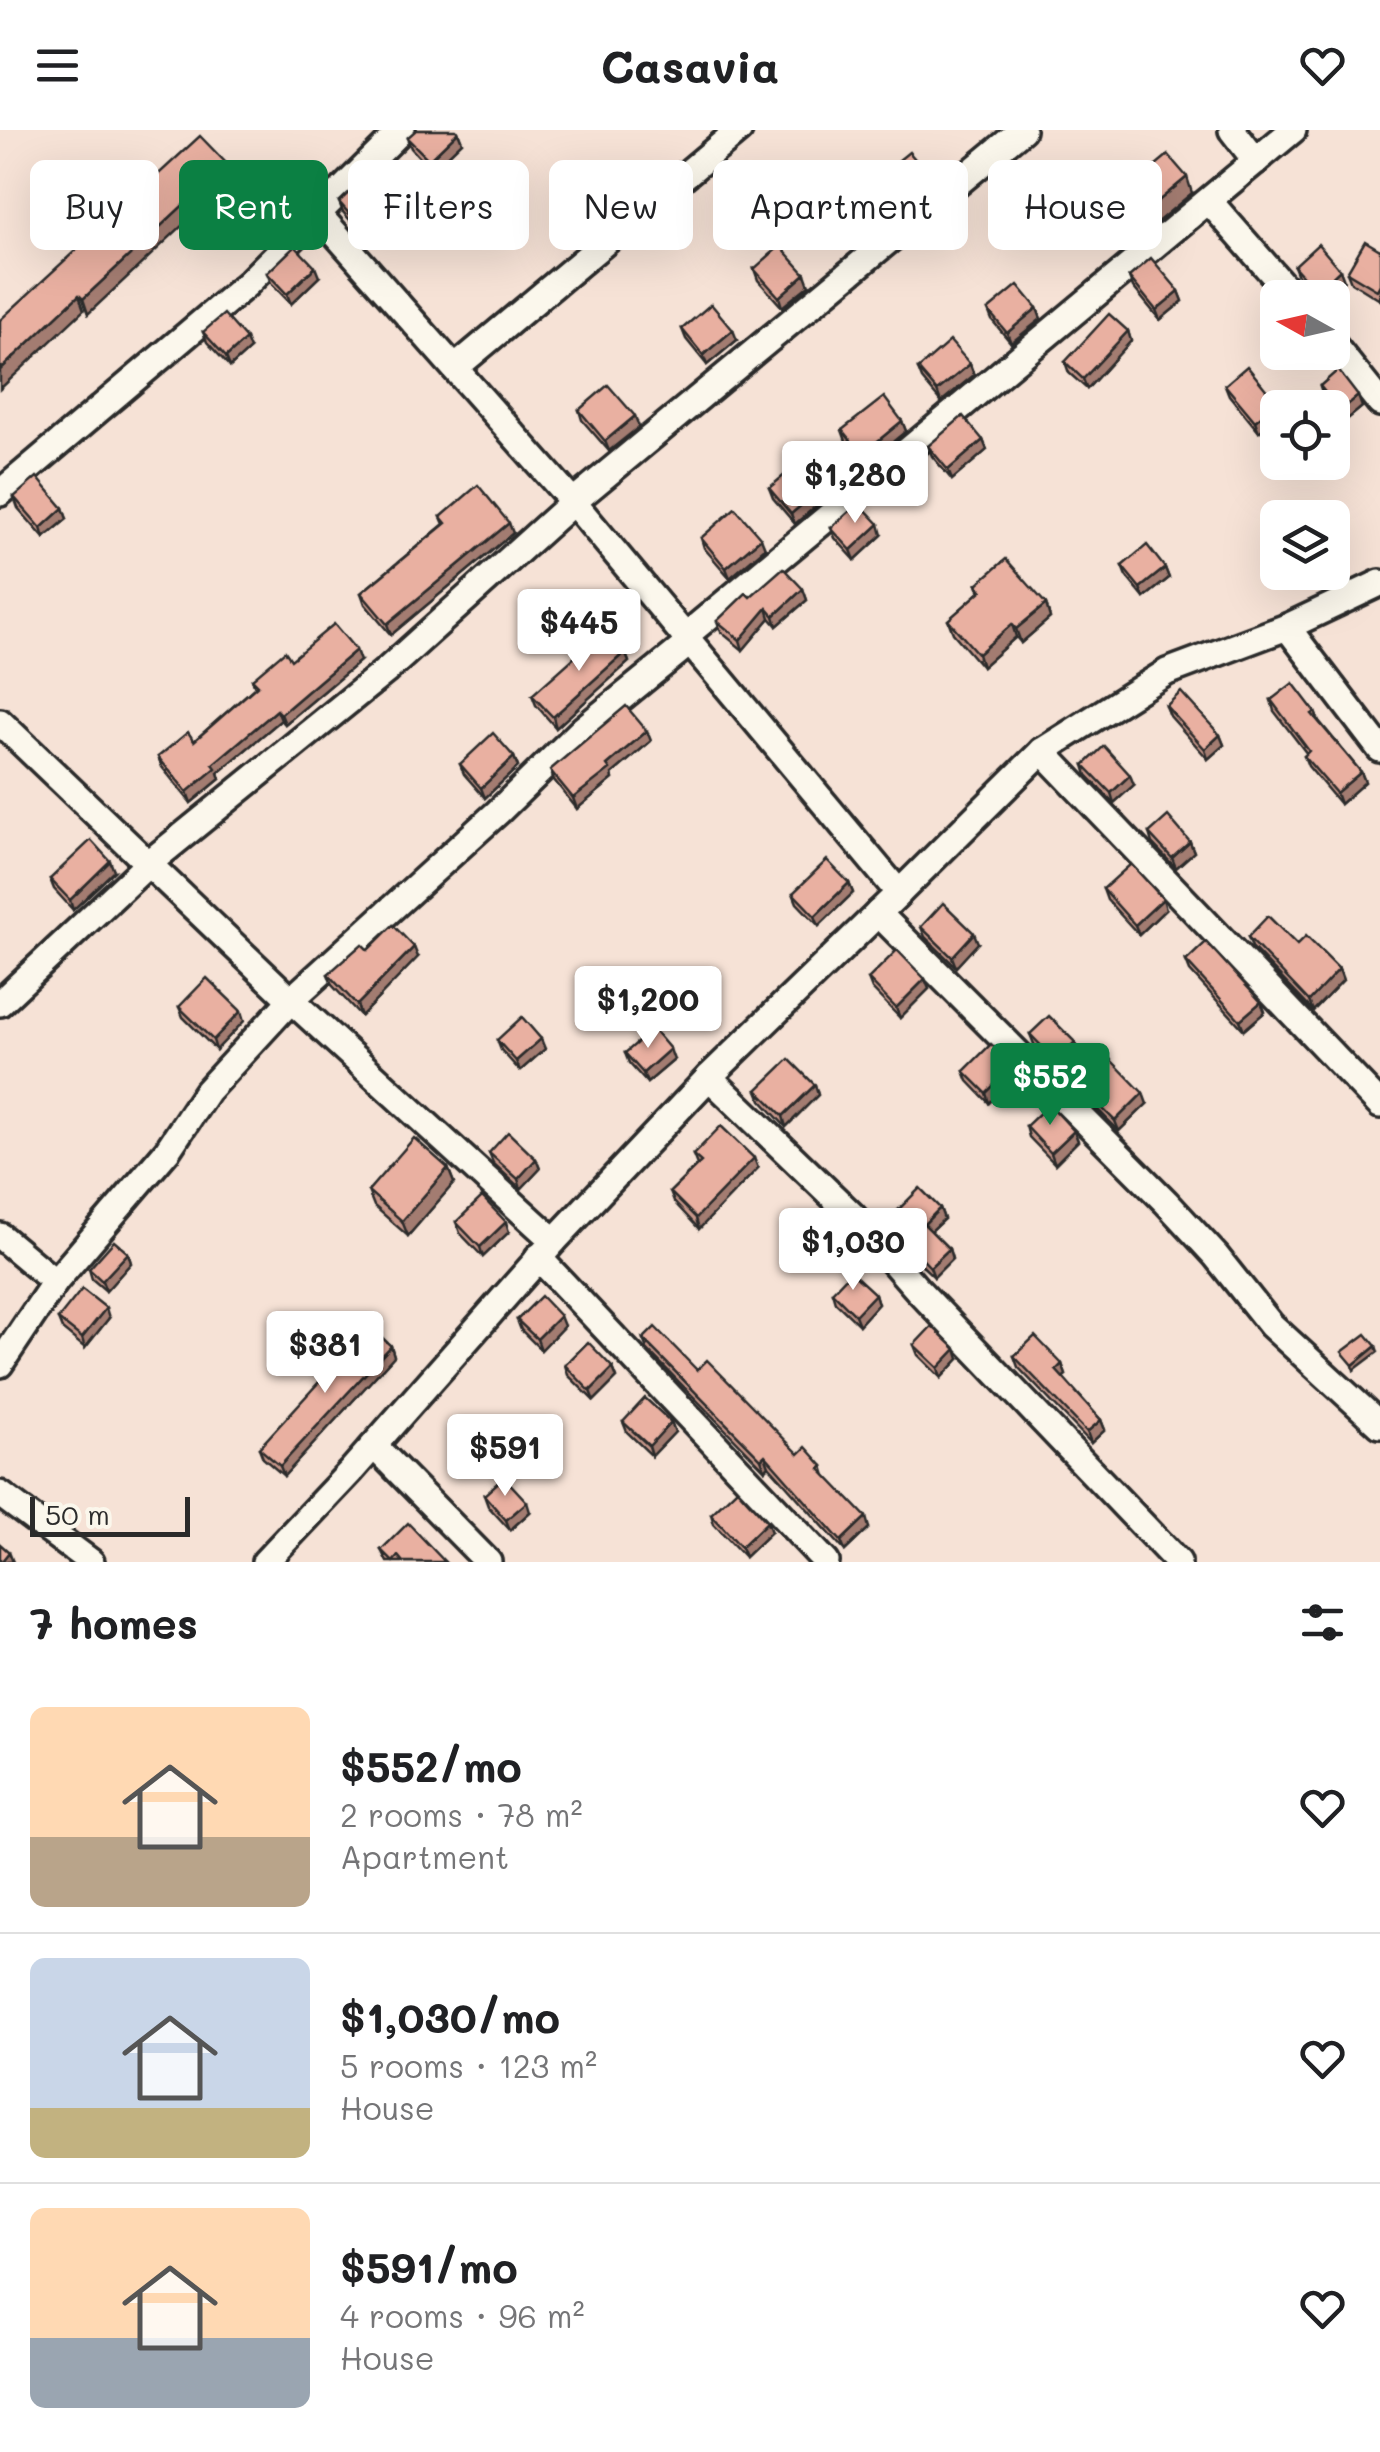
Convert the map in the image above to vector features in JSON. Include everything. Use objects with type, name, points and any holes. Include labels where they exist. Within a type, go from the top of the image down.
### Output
[{"type":"street","points":[[328,204],[402,130]]},
{"type":"street","points":[[456,368],[739,130]]},
{"type":"street","points":[[0,1003],[149,863],[387,670],[573,502],[1022,130]]},
{"type":"street","points":[[1232,130],[1256,161]]},
{"type":"street","points":[[0,1364],[54,1282],[166,1151],[207,1091],[291,1000],[498,812],[583,729],[1127,266],[1293,130]]},
{"type":"street","points":[[1209,202],[1278,280]]},
{"type":"street","points":[[328,225],[573,502],[900,893]]},
{"type":"street","points":[[0,493],[247,284],[281,250]]},
{"type":"street","points":[[1350,366],[1380,403]]},
{"type":"street","points":[[265,1562],[374,1446],[546,1249],[709,1076],[1042,751],[1167,672],[1287,627],[1380,583]]},
{"type":"street","points":[[1287,627],[1380,749]]},
{"type":"street","points":[[0,722],[546,1249],[826,1562]]},
{"type":"street","points":[[1042,751],[1380,1106]]},
{"type":"street","points":[[878,913],[1216,1256],[1270,1326],[1380,1425]]},
{"type":"street","points":[[709,1076],[852,1215],[917,1289],[1178,1562]]},
{"type":"street","points":[[0,1236],[54,1282]]},
{"type":"street","points":[[374,1446],[488,1562]]},
{"type":"street","points":[[0,1494],[92,1562]]},
{"type":"building","points":[[416,130],[458,132],[429,160],[407,138]]},
{"type":"building","points":[[200,136],[223,160],[179,160],[179,209],[159,228],[159,174]]},
{"type":"building","points":[[909,152],[916,160],[899,160]]},
{"type":"building","points":[[1168,155],[1187,177],[1162,198],[1162,160]]},
{"type":"building","points":[[348,193],[348,212],[339,202]]},
{"type":"building","points":[[1365,241],[1380,250],[1377,290],[1347,272]]},
{"type":"building","points":[[1318,244],[1340,270],[1330,280],[1306,280],[1294,266]]},
{"type":"building","points":[[76,250],[135,250],[83,299],[79,295],[0,370],[0,320]]},
{"type":"building","points":[[291,250],[299,250],[315,267],[287,294],[267,273]]},
{"type":"building","points":[[775,250],[784,250],[805,274],[779,297],[754,269]]},
{"type":"building","points":[[1151,258],[1179,291],[1156,310],[1129,277]]},
{"type":"building","points":[[1018,285],[1037,308],[1007,333],[988,310]]},
{"type":"building","points":[[711,304],[733,330],[703,355],[682,329]]},
{"type":"building","points":[[224,314],[246,339],[226,357],[203,332]]},
{"type":"building","points":[[1109,314],[1128,331],[1083,379],[1065,362]]},
{"type":"building","points":[[950,341],[970,364],[937,391],[918,369]]},
{"type":"building","points":[[1247,366],[1266,390],[1260,390],[1260,417],[1255,421],[1225,385]]},
{"type":"building","points":[[1338,370],[1358,396],[1350,403],[1350,390],[1323,390],[1320,386]]},
{"type":"building","points":[[608,385],[635,416],[605,441],[579,410]]},
{"type":"building","points":[[884,397],[902,421],[862,454],[842,430]]},
{"type":"building","points":[[963,416],[983,440],[948,470],[928,446]]},
{"type":"building","points":[[804,459],[825,485],[791,514],[769,488]]},
{"type":"building","points":[[37,477],[63,508],[41,528],[14,497]]},
{"type":"building","points":[[478,485],[509,523],[387,624],[361,593],[446,523],[441,517]]},
{"type":"building","points":[[859,503],[879,524],[851,550],[831,528]]},
{"type":"building","points":[[735,508],[761,538],[726,568],[701,538]]},
{"type":"building","points":[[1147,545],[1165,568],[1140,588],[1122,566]]},
{"type":"building","points":[[1006,559],[1046,604],[1016,629],[1012,624],[978,654],[948,620],[982,590],[977,584]]},
{"type":"building","points":[[783,568],[803,589],[774,616],[767,608],[740,640],[717,621],[746,593],[750,597]]},
{"type":"building","points":[[334,624],[356,650],[281,714],[277,710],[213,764],[216,768],[187,792],[158,757],[188,732],[194,741],[258,685],[252,679],[285,651],[291,660]]},
{"type":"building","points":[[605,630],[625,652],[553,717],[532,695]]},
{"type":"building","points":[[1293,683],[1315,712],[1312,714],[1361,772],[1336,793],[1304,756],[1309,751],[1271,700]]},
{"type":"building","points":[[1181,692],[1220,735],[1205,749],[1166,706]]},
{"type":"building","points":[[626,706],[647,731],[607,765],[610,769],[573,798],[550,770]]},
{"type":"building","points":[[493,733],[514,757],[481,788],[460,764]]},
{"type":"building","points":[[1104,746],[1130,775],[1111,793],[1084,765]]},
{"type":"building","points":[[1168,816],[1190,842],[1172,858],[1149,833]]},
{"type":"building","points":[[91,840],[110,861],[70,900],[50,879]]},
{"type":"building","points":[[827,860],[849,883],[815,916],[793,893]]},
{"type":"building","points":[[1131,864],[1163,899],[1135,925],[1103,889]]},
{"type":"building","points":[[943,903],[974,933],[952,957],[921,927]]},
{"type":"building","points":[[1268,916],[1297,945],[1306,936],[1339,969],[1309,1001],[1248,937]]},
{"type":"building","points":[[393,925],[414,947],[357,1005],[328,974],[362,944],[368,950]]},
{"type":"building","points":[[1206,942],[1261,1002],[1240,1020],[1186,961]]},
{"type":"building","points":[[897,950],[925,979],[896,1008],[868,979]]},
{"type":"building","points":[[207,978],[241,1011],[213,1040],[179,1007]]},
{"type":"building","points":[[1049,1016],[1075,1042],[1056,1061],[1030,1034]]},
{"type":"building","points":[[522,1017],[541,1039],[516,1061],[497,1040]]},
{"type":"building","points":[[653,1029],[670,1049],[643,1073],[625,1053]]},
{"type":"building","points":[[991,1044],[1013,1066],[986,1093],[964,1071]]},
{"type":"building","points":[[789,1059],[815,1085],[783,1116],[757,1090]]},
{"type":"building","points":[[1110,1059],[1143,1093],[1115,1121],[1081,1087]]},
{"type":"building","points":[[1049,1104],[1074,1131],[1051,1153],[1026,1126]]},
{"type":"building","points":[[721,1126],[754,1158],[696,1218],[670,1192],[701,1162],[693,1155]]},
{"type":"building","points":[[508,1132],[536,1159],[518,1179],[489,1153]]},
{"type":"building","points":[[414,1138],[448,1168],[402,1221],[368,1191]]},
{"type":"building","points":[[920,1188],[940,1208],[924,1224],[949,1249],[930,1267],[908,1244],[913,1238],[892,1216]]},
{"type":"building","points":[[482,1197],[506,1222],[480,1247],[456,1222]]},
{"type":"building","points":[[114,1241],[128,1253],[102,1281],[89,1269]]},
{"type":"building","points":[[851,1272],[875,1294],[855,1315],[832,1292]]},
{"type":"building","points":[[82,1289],[106,1308],[82,1338],[58,1319]]},
{"type":"building","points":[[541,1296],[560,1316],[537,1339],[517,1320]]},
{"type":"building","points":[[370,1326],[391,1346],[280,1466],[259,1448]]},
{"type":"building","points":[[932,1326],[956,1349],[938,1368],[914,1345]]},
{"type":"building","points":[[655,1327],[697,1370],[707,1360],[799,1454],[806,1447],[823,1466],[820,1469],[866,1517],[841,1541],[765,1455],[761,1459],[643,1339]]},
{"type":"building","points":[[1366,1334],[1376,1346],[1353,1365],[1342,1352]]},
{"type":"building","points":[[1035,1336],[1062,1364],[1056,1370],[1101,1420],[1087,1432],[1014,1356]]},
{"type":"building","points":[[588,1342],[613,1368],[590,1391],[565,1365]]},
{"type":"building","points":[[645,1398],[671,1422],[649,1446],[623,1422]]},
{"type":"building","points":[[504,1477],[527,1502],[506,1520],[484,1495]]},
{"type":"building","points":[[737,1489],[767,1522],[741,1547],[711,1514]]},
{"type":"building","points":[[408,1523],[445,1562],[403,1562],[398,1556],[393,1562],[381,1550]]},
{"type":"building","points":[[0,1544],[9,1552],[1,1562],[0,1562]]}]
